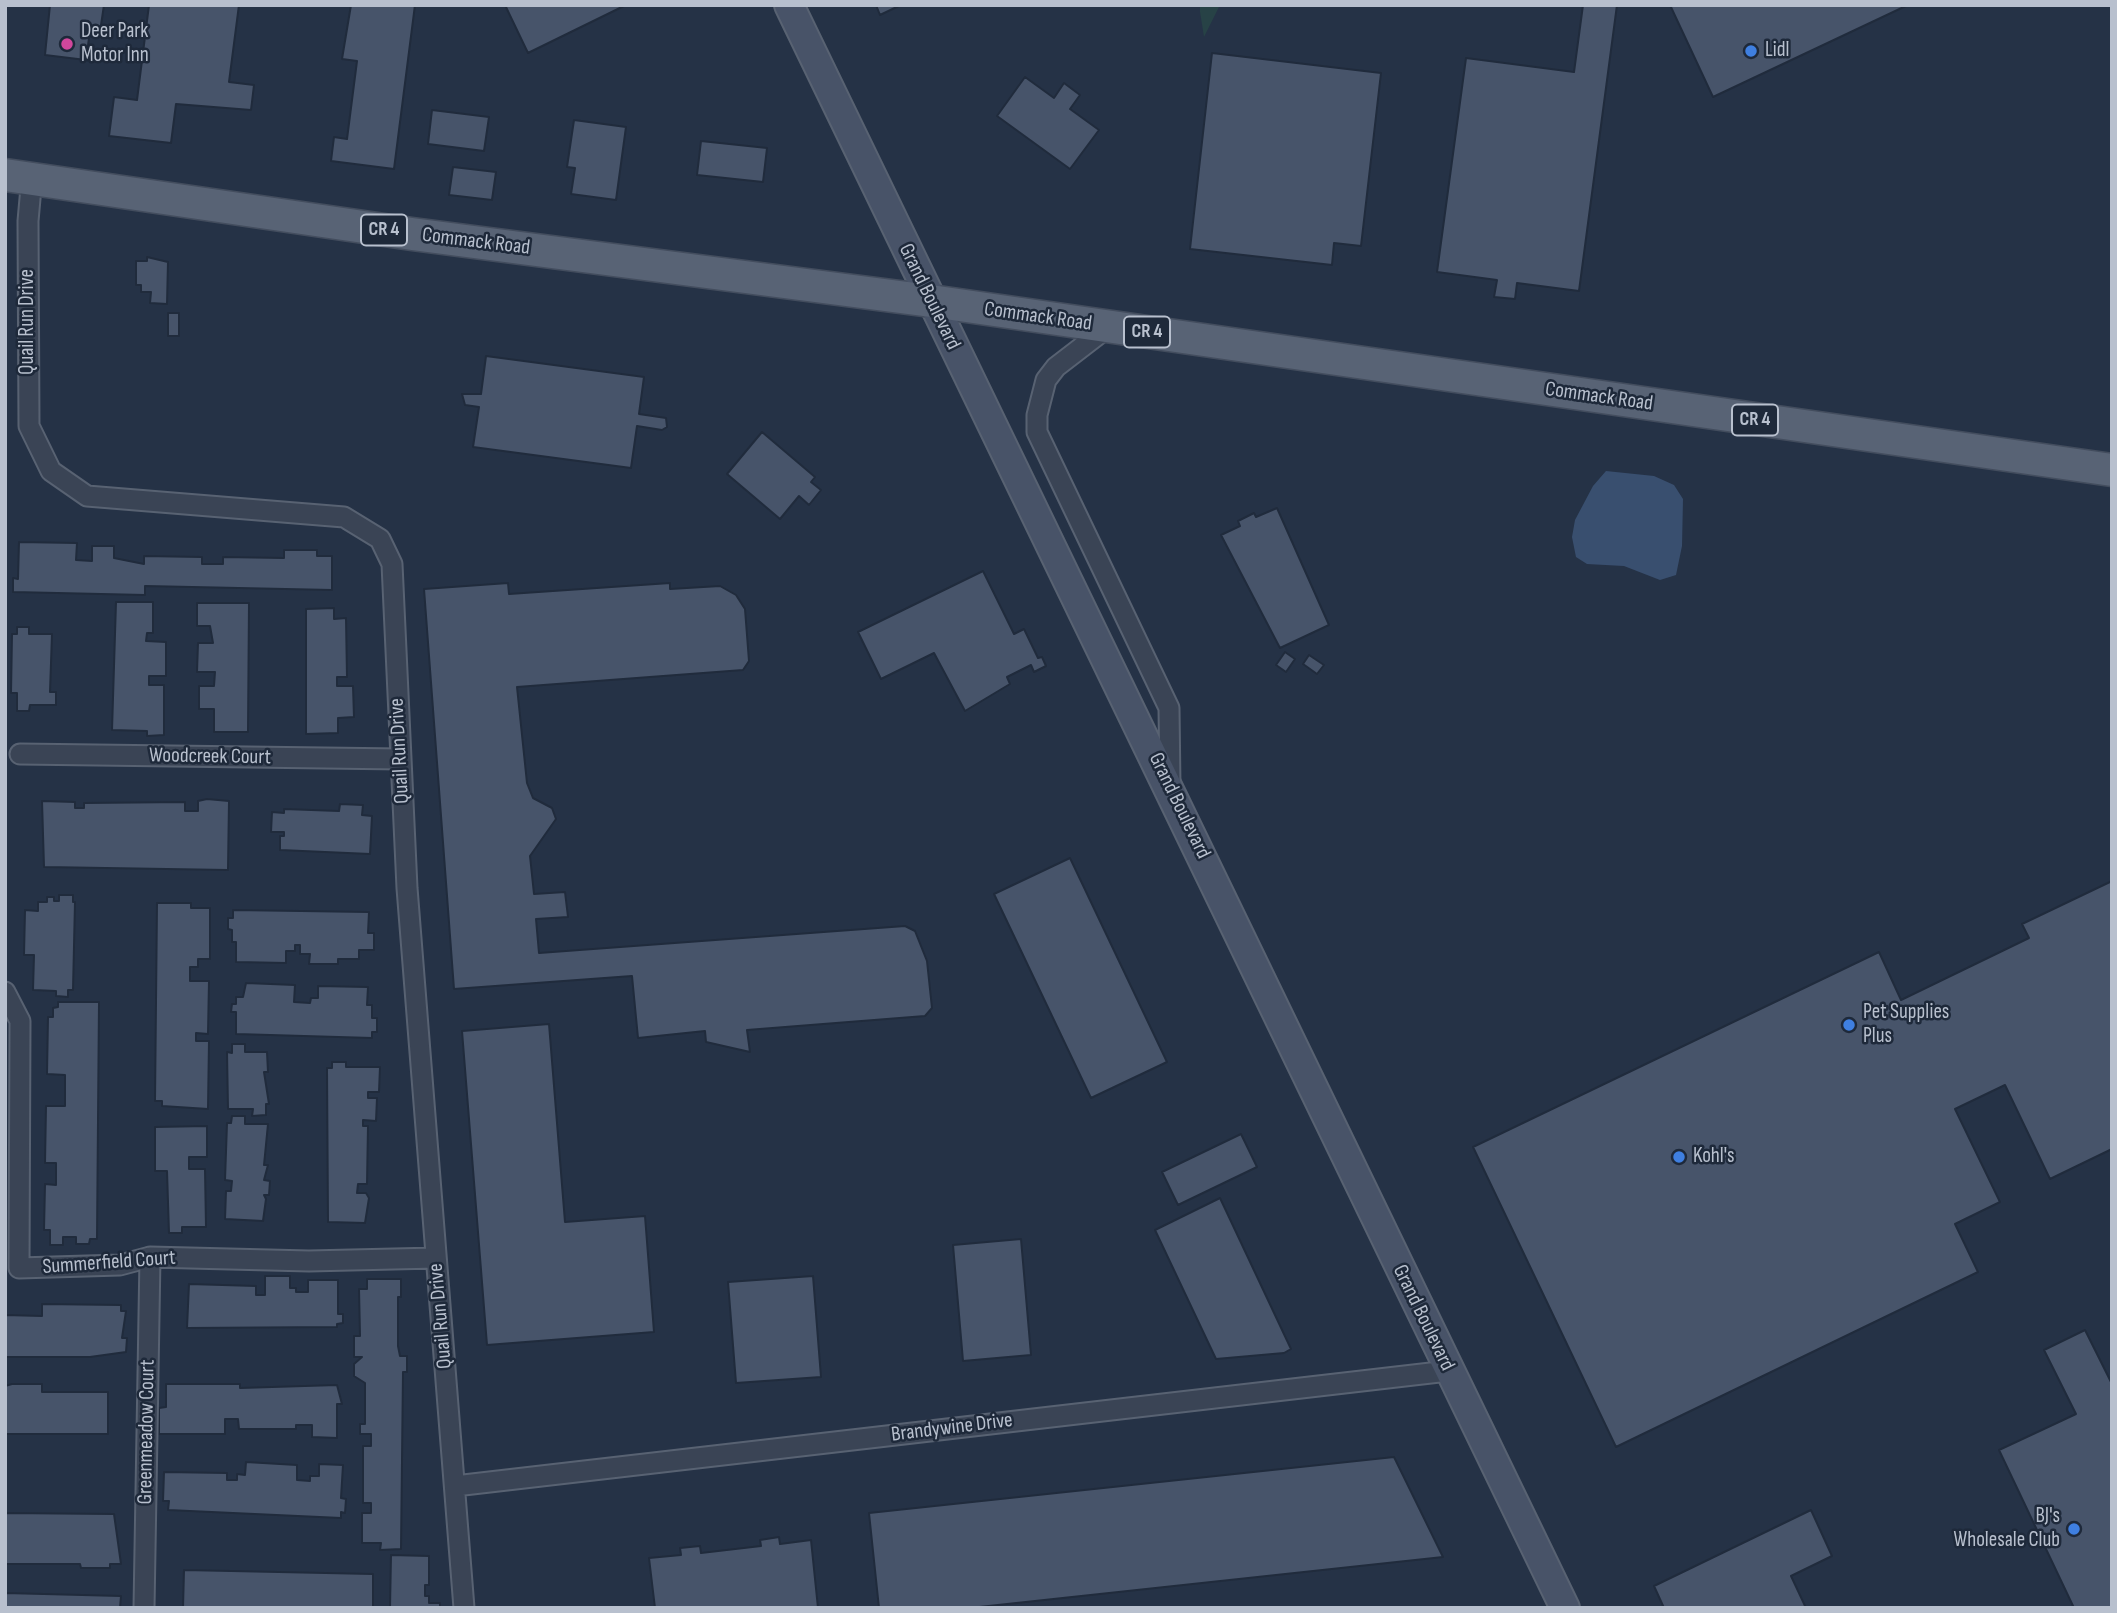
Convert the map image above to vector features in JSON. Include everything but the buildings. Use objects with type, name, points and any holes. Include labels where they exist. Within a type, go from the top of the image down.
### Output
[{"type":"main road","name":"Commack Road","points":[[19,176],[412,234],[931,301],[2112,470]]},
{"type":"street","name":"Grand Boulevard","points":[[789,5],[931,301],[1170,786],[1448,1371],[1566,1608]]},
{"type":"street","name":"Quail Run Drive","points":[[19,176],[28,221],[29,426],[51,471],[87,496],[321,513],[344,517],[380,539],[392,564],[401,759],[464,1608]]},
{"type":"street","points":[[1108,327],[1056,367],[1046,380],[1037,415],[1037,432],[1169,708],[1170,786]]},
{"type":"street","name":"Woodcreek Court","points":[[20,754],[401,759]]},
{"type":"street","name":"Summerfield Court","points":[[5,992],[20,1021],[19,1268],[120,1265],[150,1257],[309,1261],[436,1258]]},
{"type":"street","name":"Greenmeadow Court","points":[[144,1608],[150,1257]]},
{"type":"street","name":"Brandywine Drive","points":[[455,1486],[1448,1371]]},
{"type":"green space","points":[[1200,5],[1220,5],[1204,37],[1200,12]]},
{"type":"water","points":[[1606,471],[1654,476],[1674,485],[1683,499],[1682,546],[1676,575],[1660,580],[1624,566],[1587,564],[1576,557],[1572,537],[1575,520],[1593,486]]},
{"type":"place","name":"Deer Park Motor Inn","points":[[67,44]]},
{"type":"place","name":"Lidl","points":[[1751,51]]},
{"type":"place","name":"Pet Supplies Plus","points":[[1849,1025]]},
{"type":"place","name":"Kohl's","points":[[1679,1157]]},
{"type":"place","name":"BJ's Wholesale Club","points":[[2074,1529]]}]
